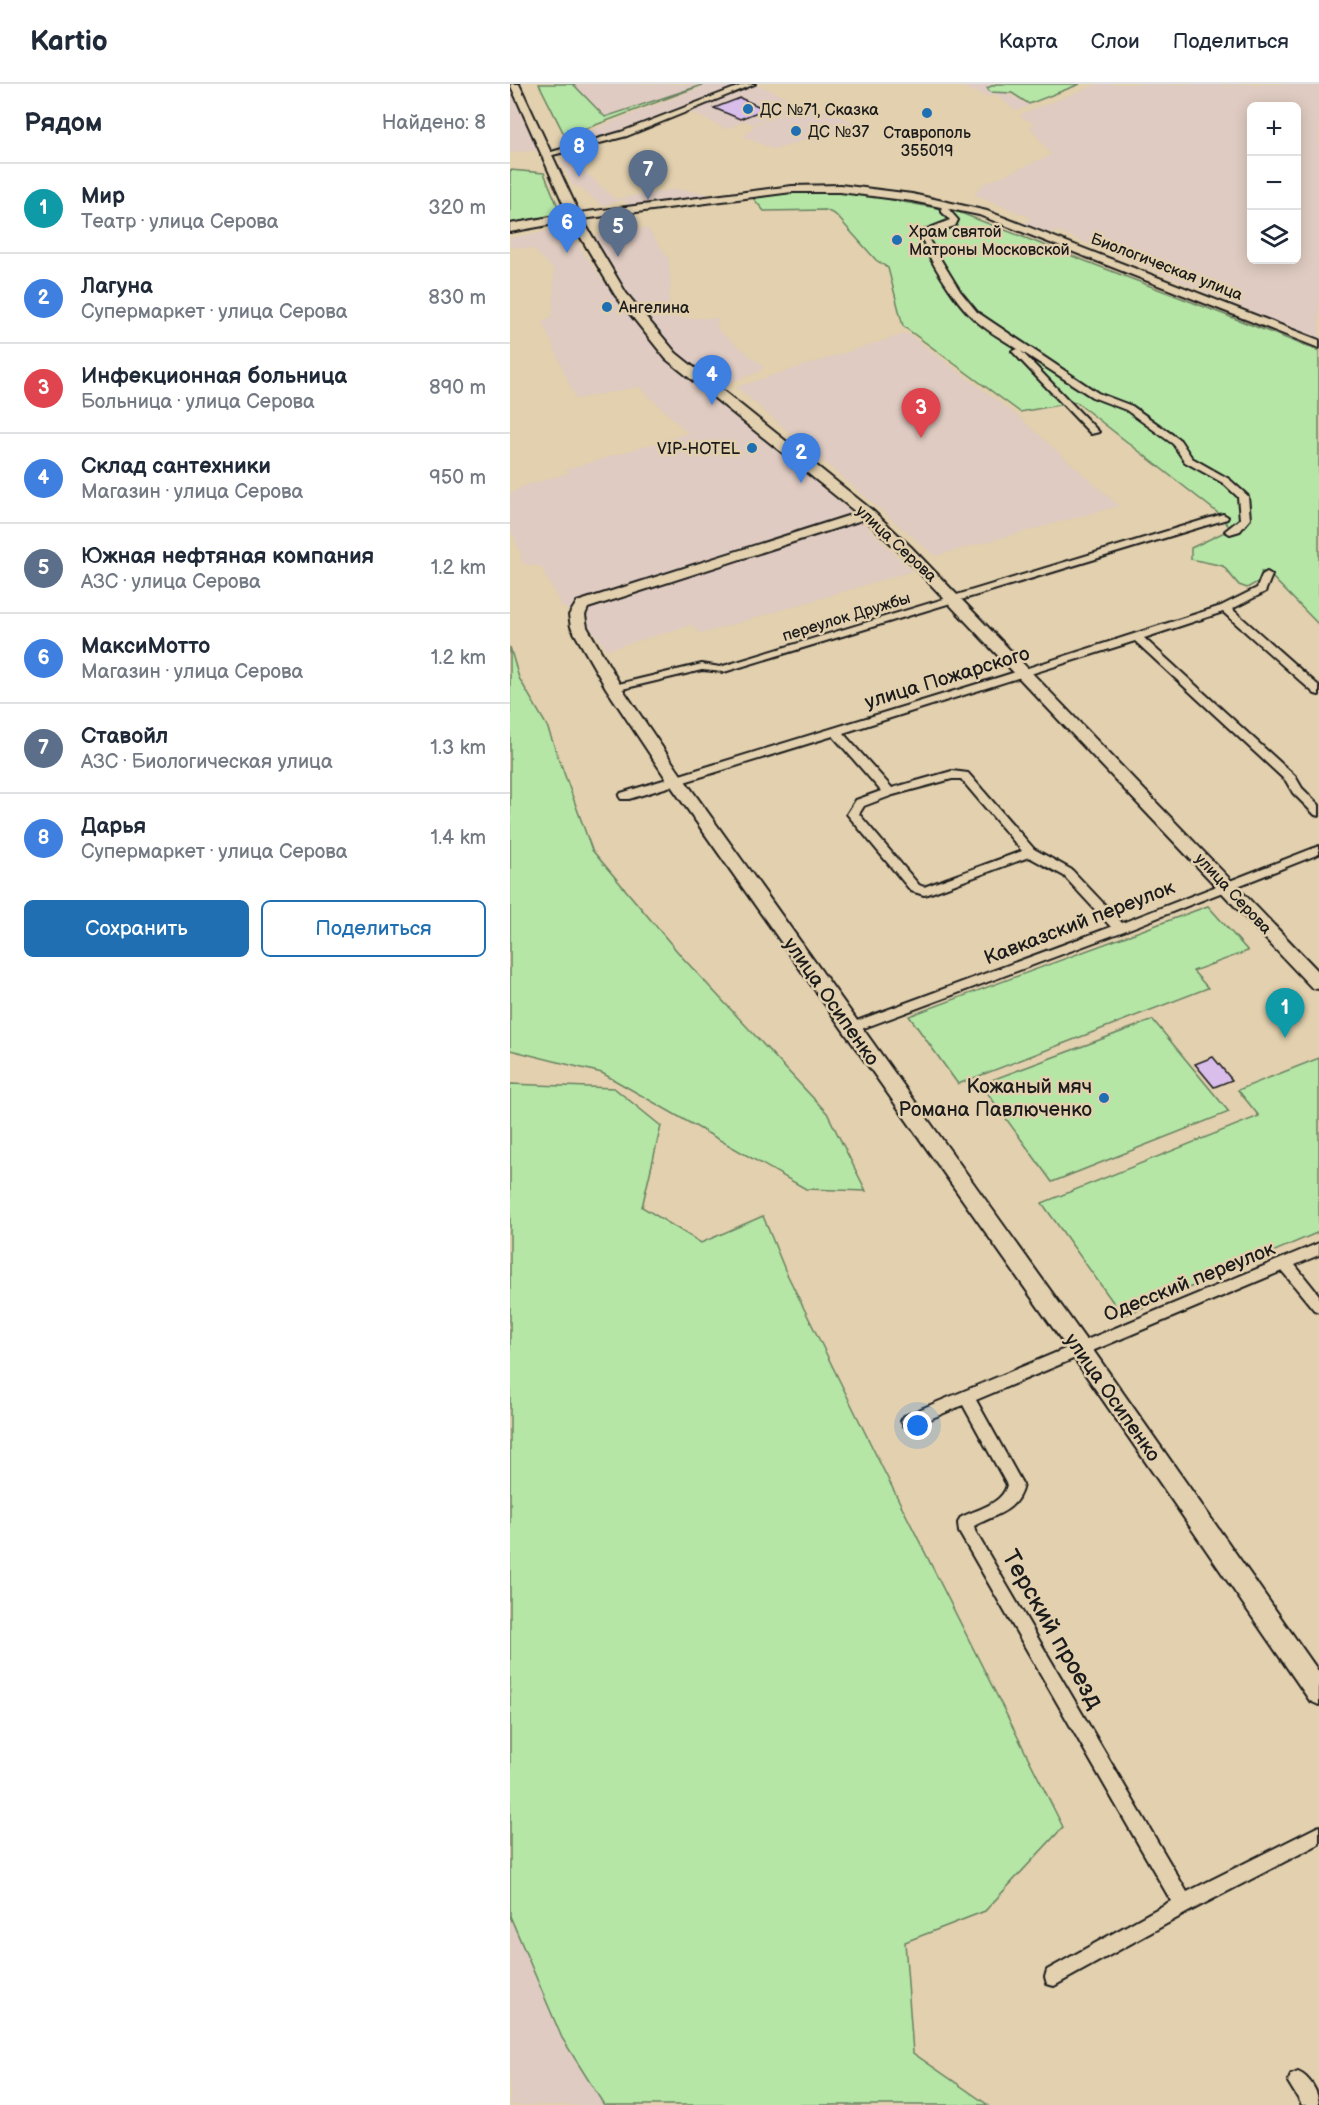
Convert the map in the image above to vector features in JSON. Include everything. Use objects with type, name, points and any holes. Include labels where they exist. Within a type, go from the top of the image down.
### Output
[{"type":"street","name":"улица Серова","points":[[514,84],[575,217],[611,283],[653,337],[671,356],[868,514],[955,599],[1319,983]]},
{"type":"street","points":[[545,155],[566,152],[617,135],[751,84]]},
{"type":"street","name":"Биологическая улица","points":[[510,228],[575,217],[813,187],[851,189],[944,204],[1000,219],[1319,344]]},
{"type":"street","points":[[944,204],[946,212],[954,220],[952,224],[925,233],[926,242],[956,292],[974,314],[1095,395],[1129,408],[1177,442],[1188,460],[1226,481],[1243,496],[1245,508],[1245,519],[1236,529],[1230,531]]},
{"type":"street","points":[[998,332],[1094,432]]},
{"type":"street","name":"улица Осипенко","points":[[868,514],[582,605],[577,615],[579,627],[614,688],[675,779],[1080,1349],[1319,1693]]},
{"type":"street","name":"переулок Дружбы","points":[[614,688],[702,667],[720,670],[1222,516]]},
{"type":"street","name":"улица Пожарского","points":[[626,795],[1225,608],[1261,590],[1267,575]]},
{"type":"street","points":[[1225,608],[1319,692]]},
{"type":"street","points":[[1136,636],[1291,779],[1297,790],[1319,812]]},
{"type":"street","points":[[835,731],[889,792]]},
{"type":"street","points":[[1029,852],[924,891],[915,888],[853,814],[860,803],[889,792],[952,775],[964,776],[1029,852],[1068,873],[1120,928]]},
{"type":"street","name":"Кавказский переулок","points":[[851,1028],[1120,928],[1319,850]]},
{"type":"street","name":"Одесский переулок","points":[[909,1420],[1319,1249]]},
{"type":"street","points":[[1286,1264],[1319,1306]]},
{"type":"street","name":"Терский проезд","points":[[966,1397],[1015,1485],[1014,1496],[1006,1504],[966,1523],[967,1532],[1184,1904]]},
{"type":"street","points":[[1054,1977],[1184,1904],[1319,1835]]},
{"type":"street","points":[[1298,2082],[1313,2105]]},
{"type":"shaded area","points":[[511,84],[539,150],[510,153]]},
{"type":"shaded area","points":[[539,84],[705,84],[569,135],[564,134]]},
{"type":"shaded area","points":[[709,84],[742,84],[578,146],[566,140]]},
{"type":"shaded area","points":[[957,84],[994,84],[996,85],[993,87],[1031,105],[1016,111],[995,94],[986,97]]},
{"type":"shaded area","points":[[1098,84],[1220,84],[1239,92],[1223,84],[1319,84],[1319,339],[1057,231],[1049,234],[1024,225],[1031,218],[974,194],[983,184],[1051,155],[1030,127],[1034,123],[1020,117],[1021,114]]},
{"type":"shaded area","points":[[756,86],[764,87],[808,107],[819,108],[860,124],[817,142],[810,138],[775,150],[744,137],[754,125],[800,109],[753,124],[744,121],[726,129],[690,112]]},
{"type":"shaded area","points":[[568,156],[615,199],[676,189],[706,193],[709,198],[630,208],[624,200],[602,206],[578,186],[573,186],[560,161]]},
{"type":"shaded area","points":[[562,228],[568,230],[604,282],[649,340],[861,520],[912,571],[701,634],[692,625],[607,650],[581,616],[562,607],[541,567],[521,563],[521,553],[510,527],[510,494],[521,487],[571,472],[565,470],[688,433],[639,387],[576,399],[542,321],[550,319],[553,312],[554,270],[533,249],[510,247],[510,238]]},
{"type":"shaded area","points":[[647,228],[668,257],[671,282],[667,318],[717,318],[718,330],[763,366],[759,372],[716,388],[669,345],[619,286],[595,236]]},
{"type":"shaded area","points":[[907,333],[1018,416],[1119,506],[935,556],[736,387]]},
{"type":"shaded area","points":[[510,1916],[562,2038],[604,2105],[510,2105]]},
{"type":"green space","points":[[539,84],[573,84],[605,117],[705,84],[569,135],[564,134]]},
{"type":"green space","points":[[996,84],[1080,84],[1029,104],[1012,93],[990,92],[987,88]]},
{"type":"green space","points":[[510,170],[544,173],[561,214],[510,223]]},
{"type":"green space","points":[[808,190],[860,194],[958,212],[1319,351],[1319,625],[1270,575],[1261,571],[1263,579],[1247,588],[1239,585],[1223,566],[1191,559],[1191,548],[1231,529],[1218,513],[1076,402],[1020,412],[903,326],[888,268],[876,260],[836,215],[826,210],[764,211],[753,198]]},
{"type":"green space","points":[[510,647],[519,678],[547,726],[592,850],[682,957],[827,1113],[866,1191],[806,1189],[602,1073],[510,1050]]},
{"type":"green space","points":[[1208,906],[1248,951],[1193,971],[1208,988],[958,1084],[909,1016]]},
{"type":"green space","name":"Кожаный мяч Романа Павлюченко","points":[[1153,1020],[1229,1112],[1052,1182],[981,1084]]},
{"type":"green space","points":[[1319,1058],[1319,1232],[1123,1316],[1042,1203],[1259,1116],[1238,1090]]},
{"type":"green space","points":[[510,1084],[614,1088],[661,1126],[642,1207],[701,1243],[763,1216],[785,1270],[1063,1827],[985,1911],[905,1942],[913,2053],[988,2105],[604,2105],[562,2038],[510,1916]]},
{"type":"building","points":[[740,98],[765,109],[740,119],[714,108]]},
{"type":"building","points":[[1213,1057],[1232,1080],[1214,1087],[1195,1064]]},
{"type":"place","name":"ДС №71, Сказка","points":[[748,109]]},
{"type":"place","name":"Ставрополь 355019","points":[[927,113]]},
{"type":"place","name":"ДС №37","points":[[796,131]]},
{"type":"place","name":"Дарья","points":[[579,177]]},
{"type":"place","name":"Ставойл","points":[[648,200]]},
{"type":"place","name":"Храм святой Матроны Московской","points":[[897,240]]},
{"type":"place","name":"МаксиМотто","points":[[567,253]]},
{"type":"place","name":"Южная нефтяная компания","points":[[618,257]]},
{"type":"place","name":"Ангелина","points":[[607,307]]},
{"type":"place","name":"Склад сантехники","points":[[712,405]]},
{"type":"place","name":"Инфекционная больница","points":[[921,438]]},
{"type":"place","name":"VIP-HOTEL","points":[[752,448]]},
{"type":"place","name":"Лагуна","points":[[801,483]]},
{"type":"place","name":"Мир","points":[[1285,1038]]},
{"type":"place","name":"Кожаный мяч Романа Павлюченко","points":[[1104,1098]]}]
